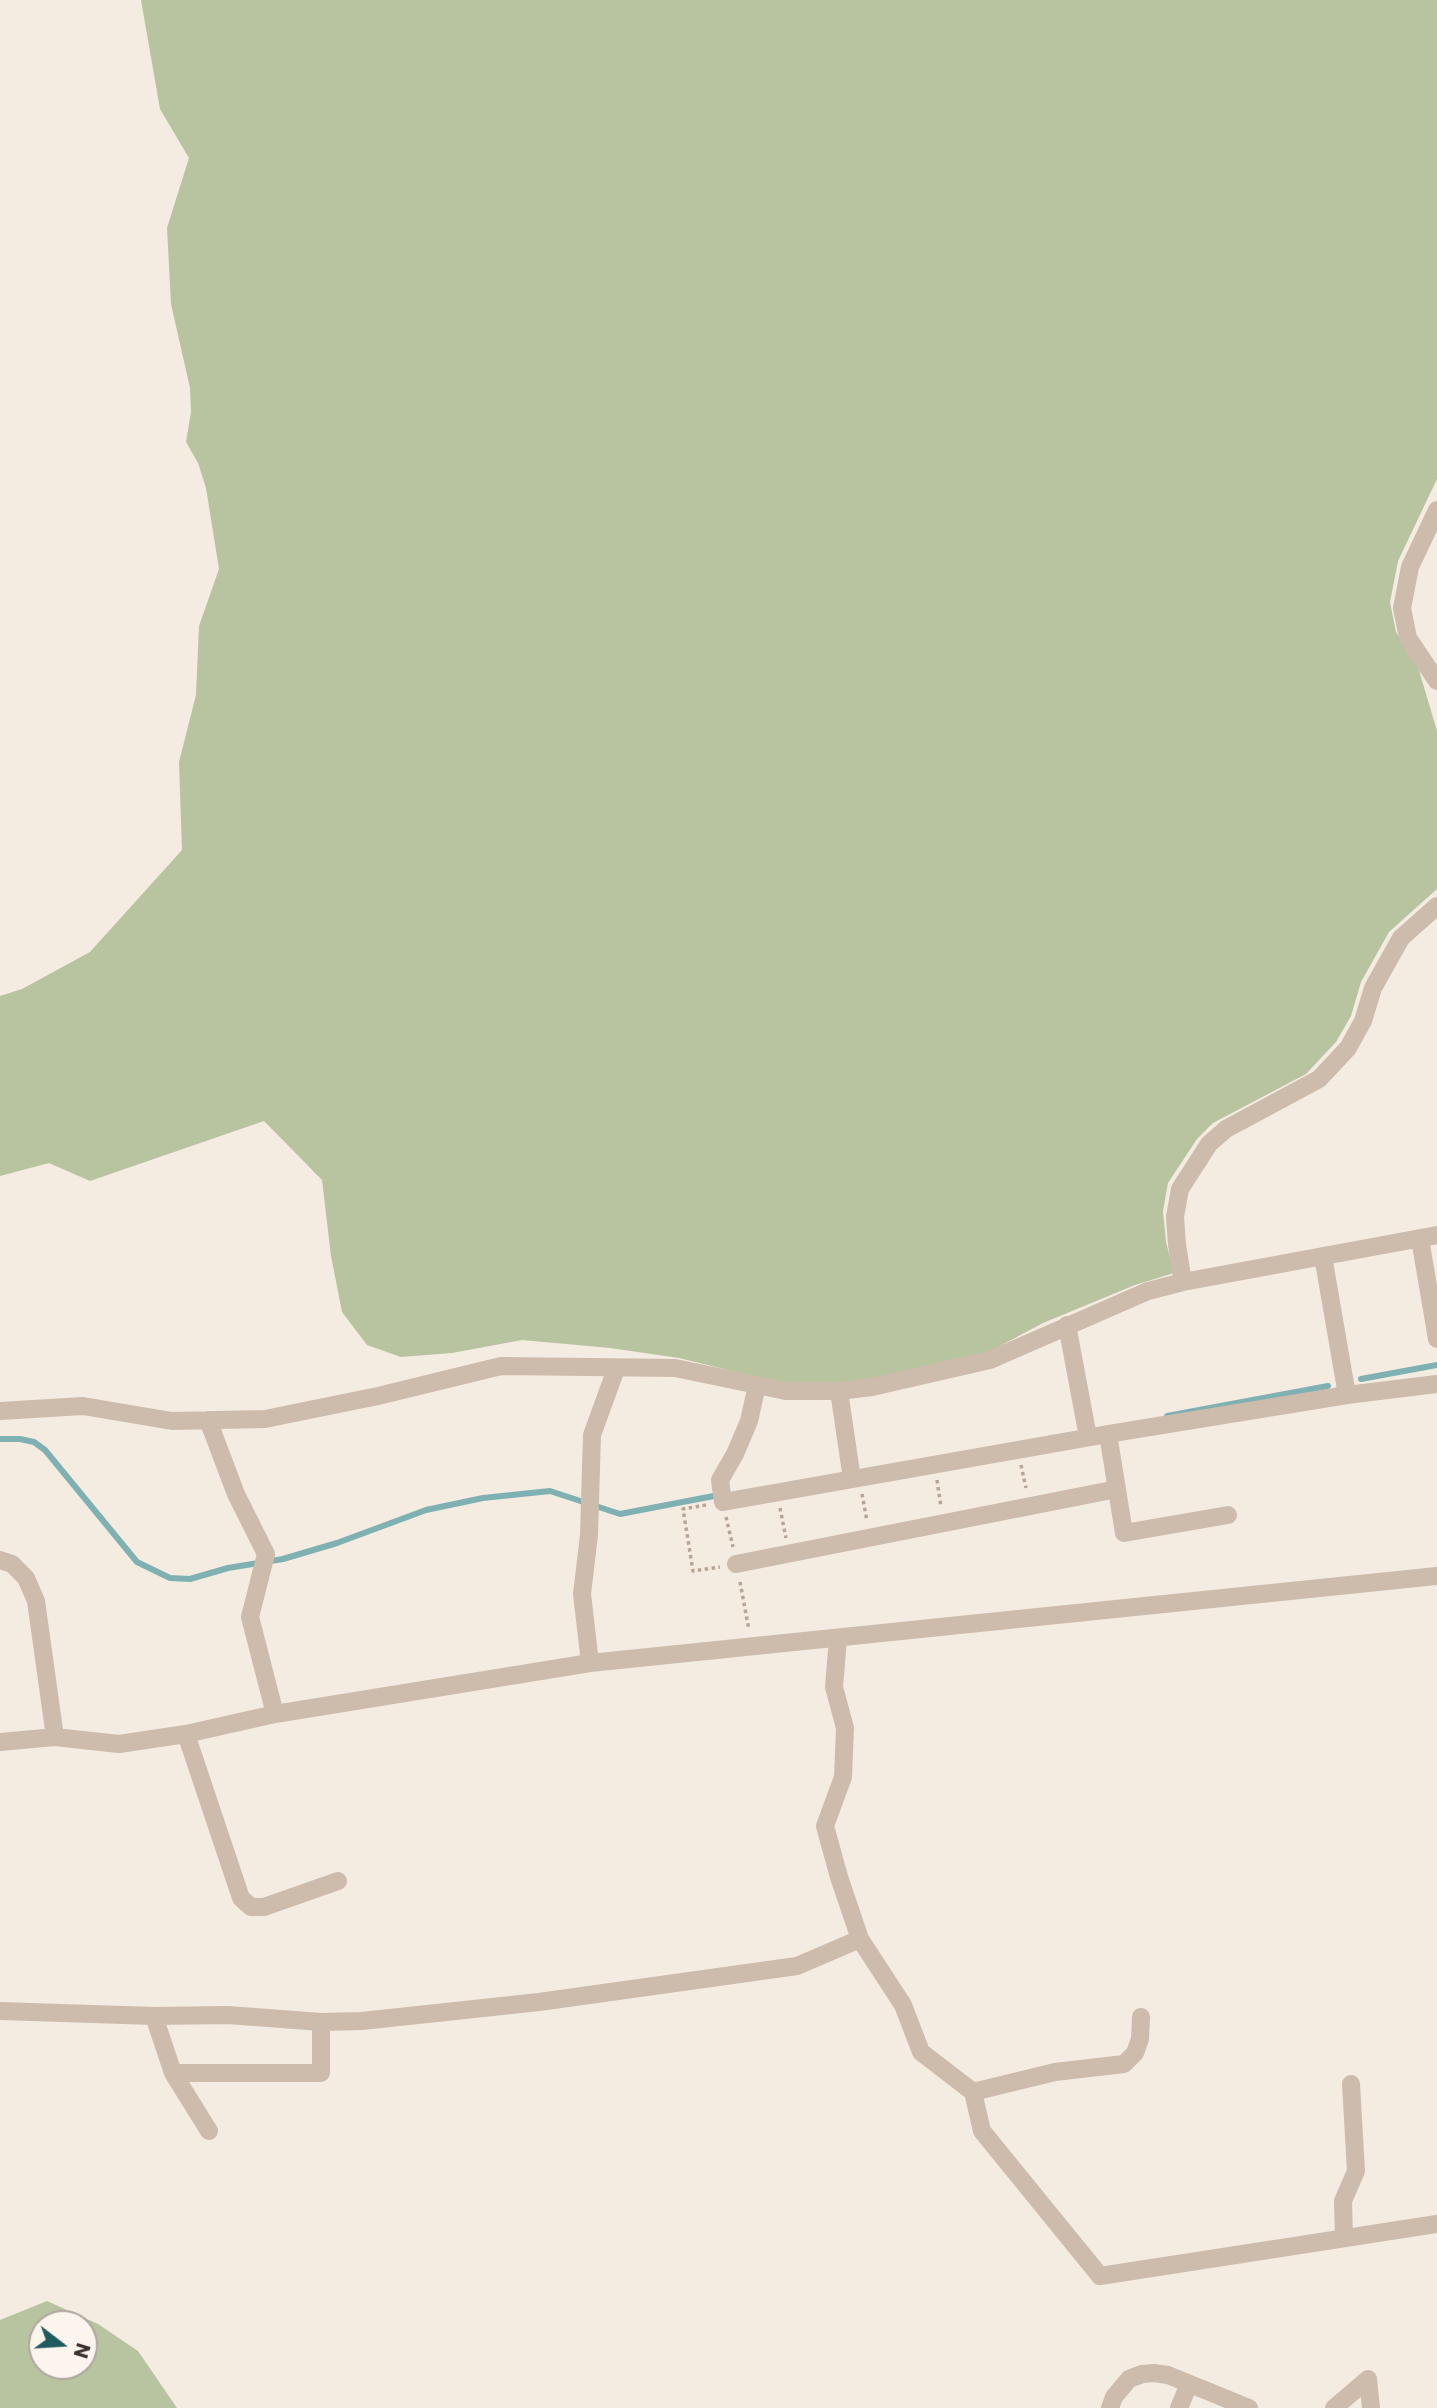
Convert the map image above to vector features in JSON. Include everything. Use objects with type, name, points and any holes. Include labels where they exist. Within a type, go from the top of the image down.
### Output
[{"type":"street","points":[[1437,510],[1410,567],[1402,608],[1409,638],[1437,681]]},
{"type":"street","points":[[1183,1282],[1175,1217],[1180,1189],[1209,1144],[1226,1129],[1319,1079],[1348,1048],[1363,1021],[1373,988],[1402,938],[1437,906]]},
{"type":"street","points":[[0,1411],[83,1406],[172,1421],[265,1419],[378,1396],[501,1366],[675,1368],[786,1391],[839,1391],[872,1387],[990,1360],[1148,1291],[1183,1282],[1428,1237],[1437,1339]]},
{"type":"street","points":[[1323,1256],[1346,1395]]},
{"type":"street","points":[[1067,1325],[1087,1432]]},
{"type":"street","points":[[590,1663],[582,1594],[590,1503],[592,1435],[616,1369]]},
{"type":"street","points":[[757,1385],[749,1422],[720,1480],[722,1494],[778,1492],[853,1474],[935,1464],[1018,1449],[1087,1432],[1108,1433],[1346,1395],[1437,1384]]},
{"type":"street","points":[[839,1391],[853,1474]]},
{"type":"street","points":[[208,1420],[264,1563],[250,1616],[275,1714]]},
{"type":"street","points":[[1108,1433],[1124,1533],[1228,1515]]},
{"type":"street","points":[[736,1564],[1117,1489]]},
{"type":"street","points":[[0,1560],[12,1564],[26,1578],[36,1601],[55,1737]]},
{"type":"street","points":[[0,1742],[55,1737],[119,1744],[187,1734],[275,1714],[590,1663],[1437,1576]]},
{"type":"street","points":[[838,1639],[834,1687],[845,1728],[843,1777],[825,1826],[860,1939],[903,2005],[920,2052],[973,2092],[982,2131],[1100,2276],[1437,2224]]},
{"type":"street","points":[[187,1734],[241,1898],[251,1907],[264,1907],[338,1881]]},
{"type":"street","points":[[0,2011],[154,2016],[228,2015],[321,2022],[362,2021],[539,2002],[797,1966],[860,1939]]},
{"type":"street","points":[[154,2016],[173,2073],[209,2131]]},
{"type":"street","points":[[973,2092],[1055,2072],[1124,2064],[1135,2053],[1140,2039],[1141,2017]]},
{"type":"street","points":[[173,2073],[321,2073],[321,2022]]},
{"type":"street","points":[[1344,2238],[1343,2200],[1356,2171],[1351,2084]]},
{"type":"street","points":[[1110,2408],[1114,2397],[1129,2379],[1142,2374],[1168,2375],[1249,2408]]},
{"type":"street","points":[[1334,2408],[1368,2379],[1371,2408]]},
{"type":"street","points":[[1179,2408],[1189,2384]]},
{"type":"path","points":[[1018,1449],[1030,1507]]},
{"type":"path","points":[[935,1464],[944,1524]]},
{"type":"path","points":[[853,1474],[870,1538]]},
{"type":"path","points":[[778,1492],[789,1554]]},
{"type":"path","points":[[736,1564],[693,1571],[683,1509],[722,1494],[736,1564],[752,1647]]},
{"type":"green space","points":[[141,0],[1437,0],[1437,479],[1398,561],[1390,602],[1396,632],[1418,667],[1437,731],[1437,889],[1389,932],[1361,982],[1351,1016],[1336,1042],[1306,1074],[1213,1123],[1197,1139],[1168,1183],[1163,1211],[1166,1242],[1174,1273],[1135,1285],[1043,1323],[985,1354],[860,1381],[826,1385],[773,1381],[679,1358],[522,1340],[452,1353],[401,1357],[367,1345],[342,1312],[331,1256],[322,1180],[264,1121],[90,1181],[49,1163],[0,1176],[0,996],[22,989],[90,952],[182,850],[179,762],[196,695],[199,626],[219,569],[206,488],[198,463],[186,442],[191,412],[190,388],[171,304],[167,228],[189,158],[160,109]]},
{"type":"green space","points":[[47,2301],[67,2310],[28,2310],[28,2380],[98,2380],[98,2324],[138,2351],[177,2408],[0,2408],[0,2320]]},
{"type":"waterway","points":[[1361,1379],[1437,1365]]},
{"type":"waterway","points":[[1167,1416],[1328,1386]]},
{"type":"waterway","points":[[0,1439],[34,1442],[45,1450],[137,1562],[170,1578],[190,1579],[228,1568],[283,1559],[337,1543],[426,1510],[483,1498],[550,1491],[620,1514],[719,1495]]}]
